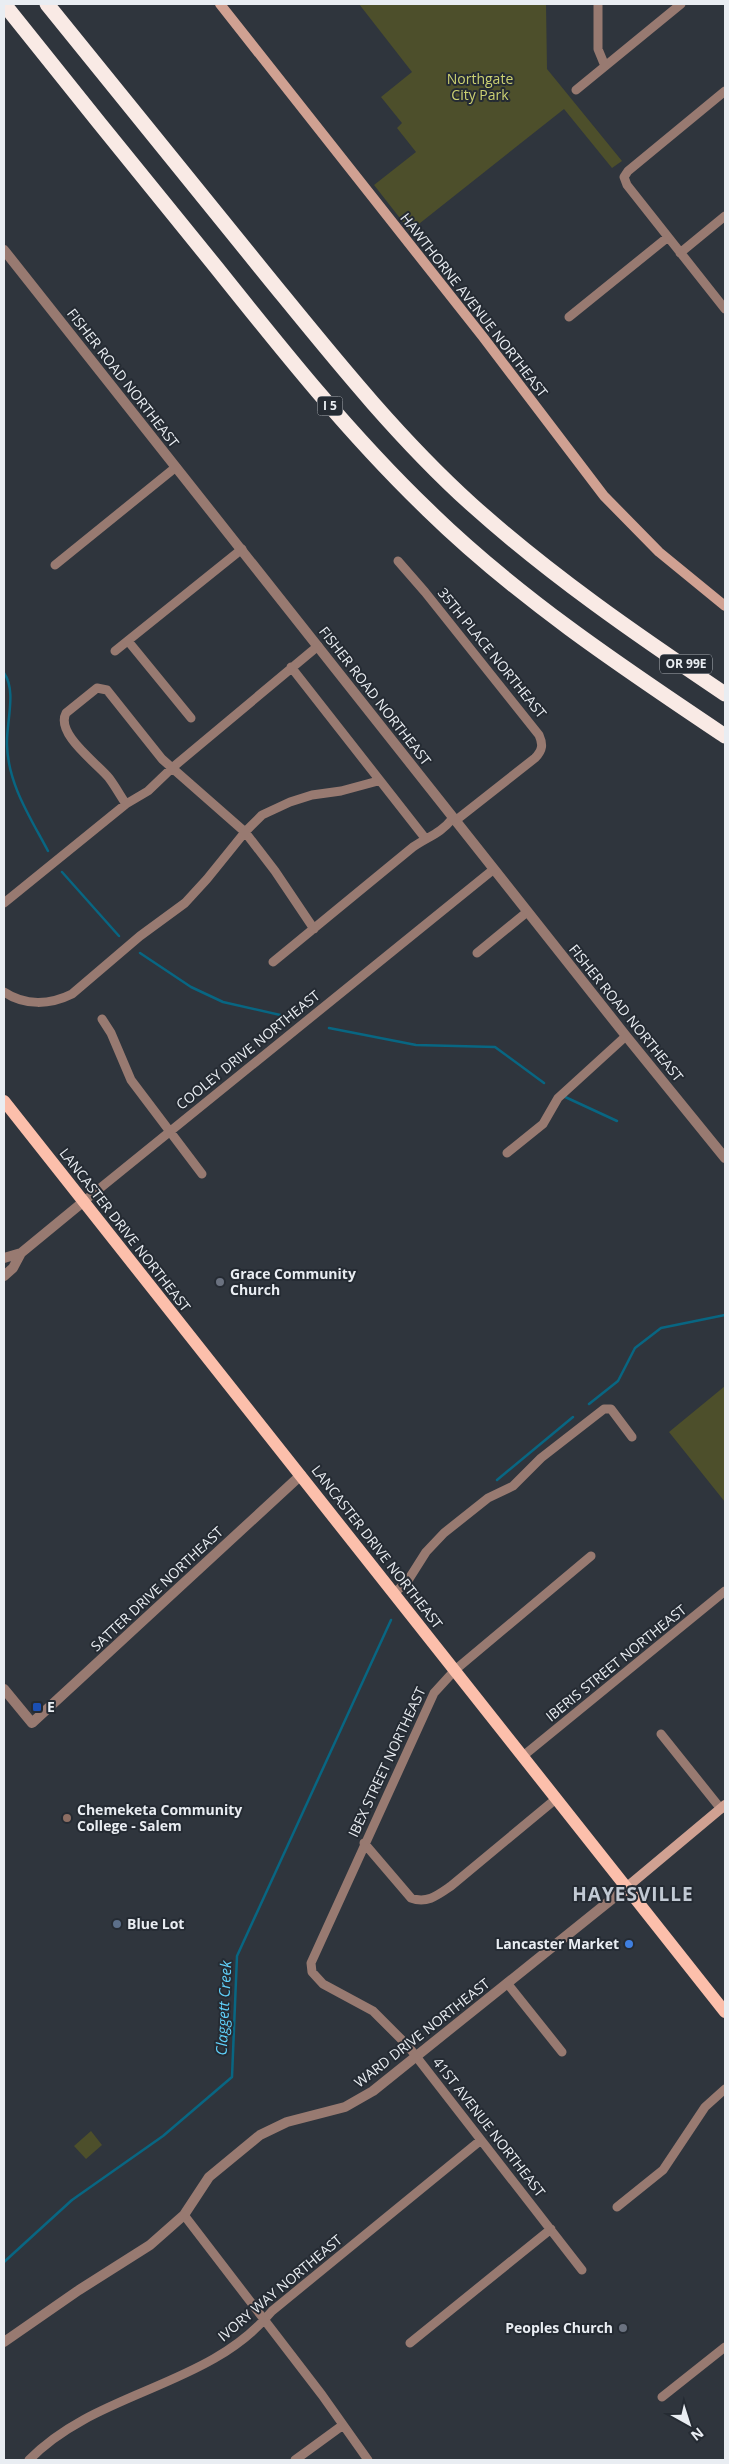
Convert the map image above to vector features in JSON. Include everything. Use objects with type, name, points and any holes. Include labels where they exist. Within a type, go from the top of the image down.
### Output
[{"type":"highway","name":"I 5","points":[[4,4],[300,371],[347,426],[407,489],[454,534],[527,596],[604,654],[725,736]]},
{"type":"highway","name":"I 5","points":[[47,4],[308,326],[425,459],[469,503],[582,595],[725,694]]},
{"type":"highway","name":"OR 99E","points":[[648,642],[725,685]]},
{"type":"main road","name":"HAWTHORNE AVENUE NORTHEAST","points":[[220,4],[486,341],[604,496],[647,541],[724,602]]},
{"type":"main road","name":"LANCASTER DRIVE NORTHEAST","points":[[4,1101],[725,2012]]},
{"type":"main road","name":"WARD DRIVE NORTHEAST","points":[[627,1886],[723,1807]]},
{"type":"street","points":[[598,4],[598,49],[605,66]]},
{"type":"street","points":[[576,90],[681,4]]},
{"type":"street","points":[[725,91],[628,171],[624,177],[627,185],[725,309]]},
{"type":"street","points":[[680,253],[725,216]]},
{"type":"street","points":[[569,318],[668,237]]},
{"type":"street","name":"FISHER ROAD NORTHEAST","points":[[4,250],[242,549],[454,820],[725,1158]]},
{"type":"street","points":[[55,565],[176,467]]},
{"type":"street","points":[[115,652],[242,549]]},
{"type":"street","name":"35TH PLACE NORTHEAST","points":[[398,561],[425,592],[542,741],[540,752],[535,758],[454,820]]},
{"type":"street","points":[[128,641],[191,718]]},
{"type":"street","points":[[4,903],[126,804],[148,790],[318,646]]},
{"type":"street","points":[[291,667],[378,781],[425,838]]},
{"type":"street","points":[[126,804],[108,778],[79,750],[65,723],[66,713],[97,688],[107,690],[159,755],[244,832],[275,871],[314,929]]},
{"type":"street","points":[[4,992],[18,1000],[40,1003],[60,1000],[72,994],[140,936],[185,903],[207,879],[244,832],[262,815],[290,802],[378,781]]},
{"type":"street","points":[[273,962],[425,838],[436,835],[454,820]]},
{"type":"street","name":"COOLEY DRIVE NORTHEAST","points":[[4,1276],[13,1268],[21,1253],[494,869]]},
{"type":"street","points":[[477,954],[528,912]]},
{"type":"street","points":[[102,1020],[111,1033],[131,1080],[202,1174]]},
{"type":"street","points":[[507,1153],[543,1124],[558,1098],[626,1036]]},
{"type":"street","name":"COOLEY DRIVE NORTHEAST","points":[[4,1258],[21,1253]]},
{"type":"street","points":[[394,1593],[406,1582],[426,1552],[444,1533],[488,1498],[513,1486],[541,1458],[604,1409],[610,1409],[632,1437]]},
{"type":"street","name":"SATTER DRIVE NORTHEAST","points":[[4,1689],[32,1723],[301,1475]]},
{"type":"street","name":"IBEX STREET NORTHEAST","points":[[316,1978],[312,1972],[313,1956],[434,1692],[455,1670],[591,1556]]},
{"type":"street","name":"IBERIS STREET NORTHEAST","points":[[523,1756],[725,1591]]},
{"type":"street","points":[[661,1734],[723,1807]]},
{"type":"street","points":[[364,1843],[405,1892],[418,1900],[435,1898],[557,1798]]},
{"type":"street","name":"WARD DRIVE NORTHEAST","points":[[4,2342],[79,2290],[137,2255],[184,2215],[209,2177],[260,2136],[287,2122],[345,2107],[360,2100],[627,1886]]},
{"type":"street","name":"41ST AVENUE NORTHEAST","points":[[316,1978],[329,1988],[373,2010],[416,2056],[582,2270]]},
{"type":"street","points":[[507,1983],[562,2052]]},
{"type":"street","points":[[618,2206],[663,2170],[705,2107],[725,2089]]},
{"type":"street","name":"IVORY WAY NORTHEAST","points":[[29,2460],[55,2437],[91,2415],[202,2366],[220,2356],[264,2321],[272,2311],[481,2140]]},
{"type":"street","points":[[184,2215],[368,2460]]},
{"type":"street","points":[[410,2343],[551,2230]]},
{"type":"street","points":[[662,2397],[725,2347]]},
{"type":"street","points":[[295,2460],[343,2425]]},
{"type":"green space","name":"Northgate City Park","points":[[359,4],[546,4],[547,69],[622,161],[612,168],[564,109],[410,231],[374,185],[416,152],[397,128],[402,123],[381,97],[412,72]]},
{"type":"green space","points":[[725,1386],[725,1502],[669,1432]]},
{"type":"green space","points":[[91,2131],[102,2145],[86,2159],[74,2146]]},
{"type":"waterway","name":"Claggett Creek","points":[[4,673],[10,689],[7,745],[11,773],[27,813],[48,851]]},
{"type":"waterway","name":"Claggett Creek","points":[[62,872],[119,936]]},
{"type":"waterway","name":"Claggett Creek","points":[[140,953],[191,987],[223,1002],[289,1017]]},
{"type":"waterway","name":"Claggett Creek","points":[[329,1028],[416,1045],[495,1047],[544,1083]]},
{"type":"waterway","name":"Claggett Creek","points":[[563,1096],[617,1121]]},
{"type":"waterway","name":"Claggett Creek","points":[[589,1404],[618,1381],[635,1348],[661,1328],[725,1315]]},
{"type":"waterway","name":"Claggett Creek","points":[[497,1480],[573,1417]]},
{"type":"waterway","name":"Claggett Creek","points":[[4,2262],[72,2200],[163,2136],[232,2077],[237,1956],[391,1620]]},
{"type":"place","name":"Grace Community Church","points":[[220,1282]]},
{"type":"place","name":"E","points":[[37,1707]]},
{"type":"place","name":"Chemeketa Community College - Salem","points":[[67,1818]]},
{"type":"place","name":"Blue Lot","points":[[117,1924]]},
{"type":"place","name":"Lancaster Market","points":[[629,1944]]},
{"type":"place","name":"Peoples Church","points":[[623,2328]]},
{"type":"district","name":"HAYESVILLE","points":[[633,1894]]}]
